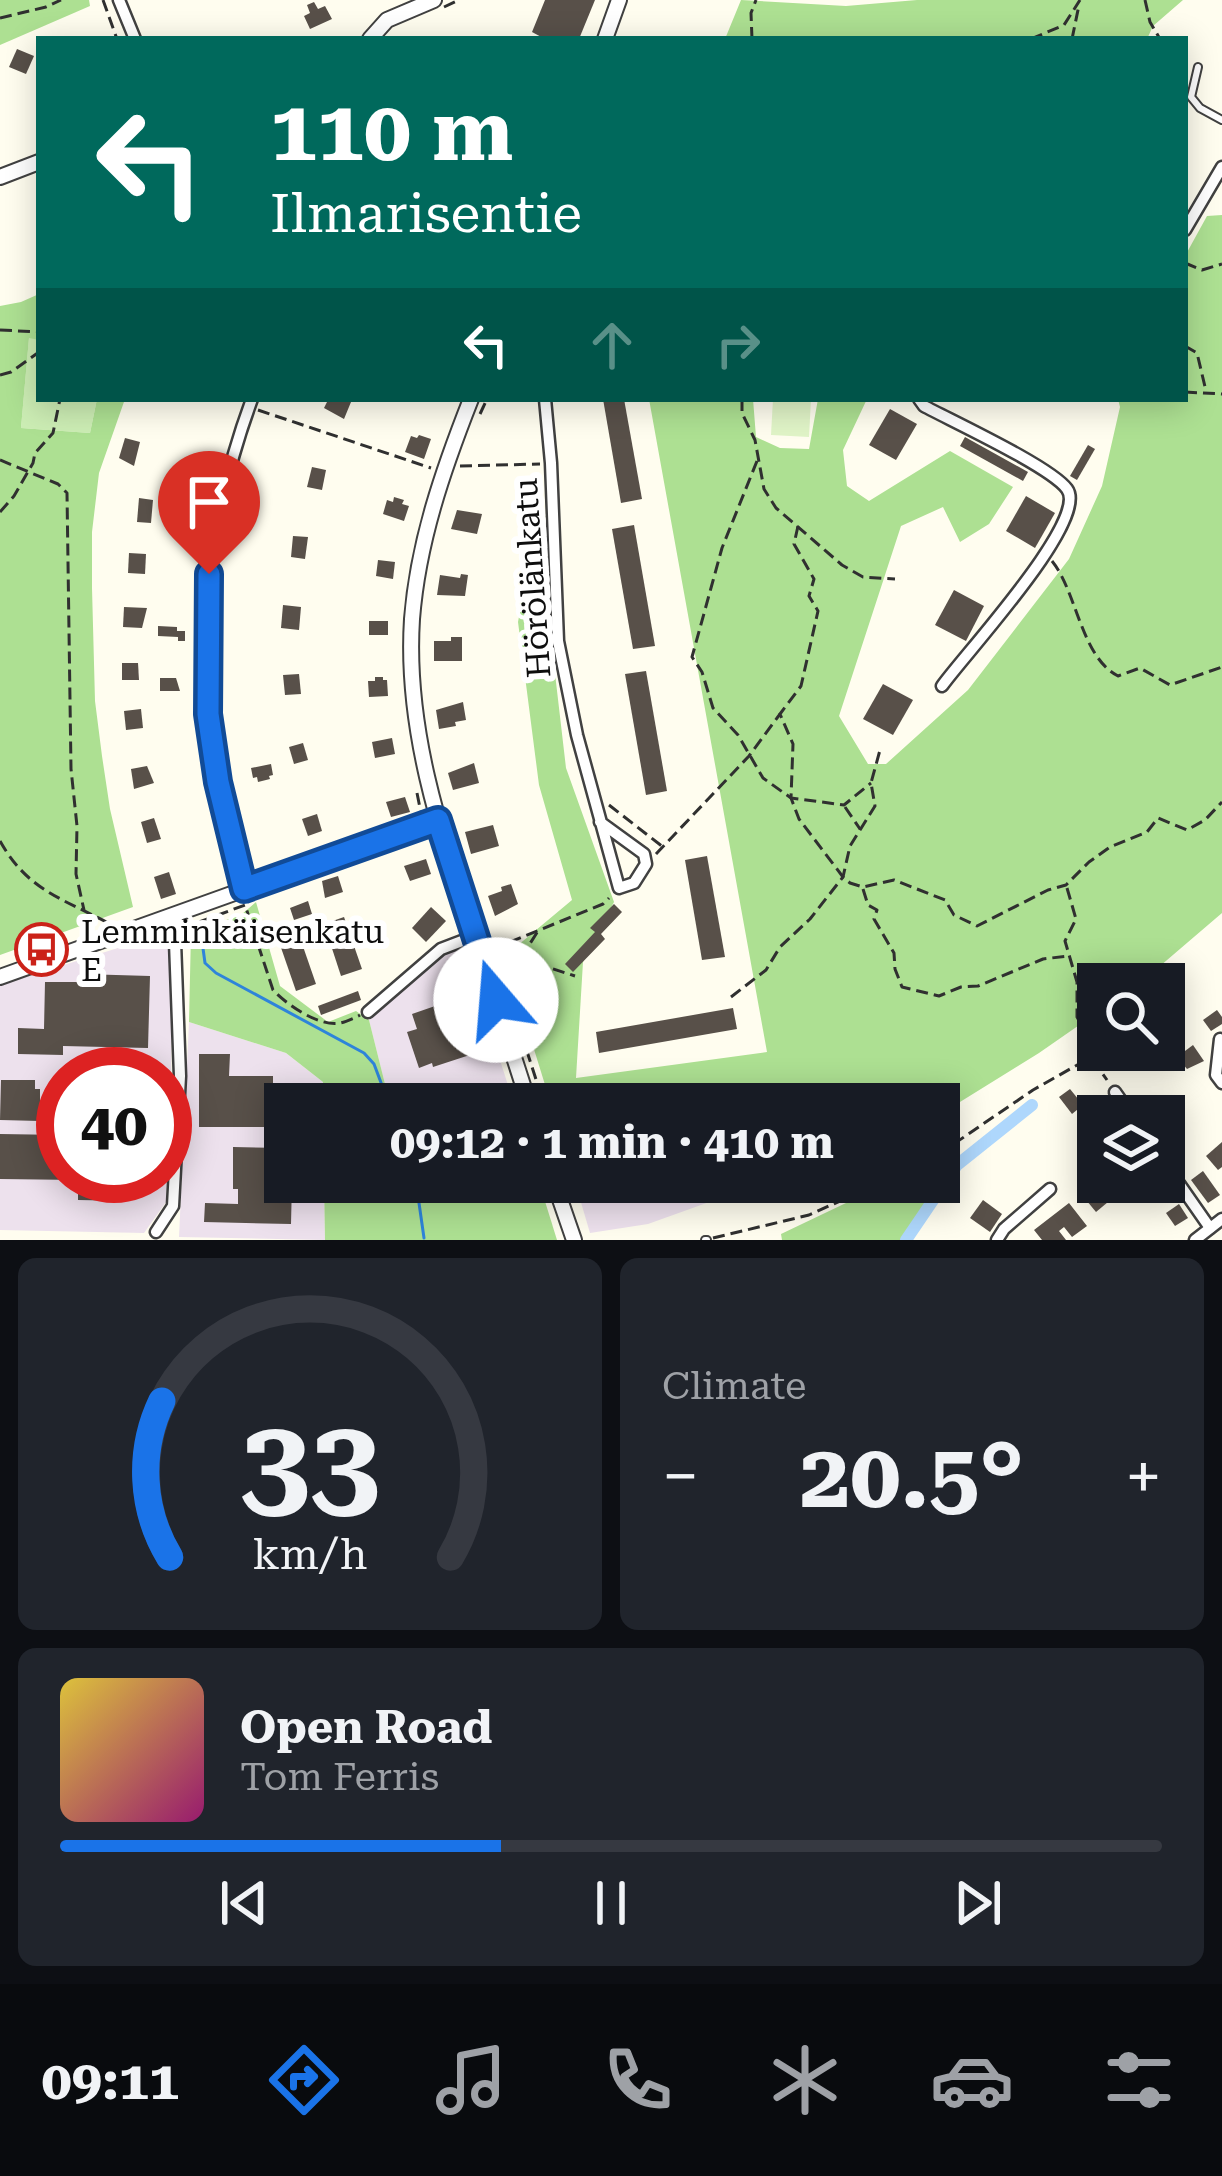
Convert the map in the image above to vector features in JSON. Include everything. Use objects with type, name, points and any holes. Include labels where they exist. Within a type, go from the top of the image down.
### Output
[{"type":"street","points":[[118,0],[134,36]]},
{"type":"street","points":[[372,36],[387,20],[434,0]]},
{"type":"street","points":[[606,36],[620,0]]},
{"type":"street","points":[[0,177],[36,163]]},
{"type":"street","points":[[1188,225],[1222,167]]},
{"type":"street","points":[[470,402],[429,519],[412,617],[412,695],[428,819],[475,936],[522,1083]]},
{"type":"street","name":"Hörölänkatu","points":[[545,402],[558,641],[577,735],[619,888]]},
{"type":"street","points":[[922,402],[1043,470],[1067,489],[1072,500],[1045,556],[942,686]]},
{"type":"street","points":[[244,889],[218,782],[208,714],[207,644],[209,574],[217,528],[250,403]]},
{"type":"street","points":[[0,977],[175,923],[244,889],[428,819]]},
{"type":"street","points":[[600,821],[644,854],[646,864],[634,883],[619,888]]},
{"type":"street","points":[[156,1232],[173,1206],[180,1076],[175,923]]},
{"type":"street","points":[[368,1012],[441,949],[475,936]]},
{"type":"street","points":[[1220,1039],[1216,1075],[1222,1083]]},
{"type":"street","points":[[997,1240],[1004,1228],[1050,1190]]},
{"type":"street","points":[[1185,1192],[1210,1228]]},
{"type":"street","points":[[561,1203],[574,1240]]},
{"type":"street","points":[[1195,1240],[1222,1220]]},
{"type":"lane","points":[[1198,67],[1191,97],[1222,120]]},
{"type":"path","points":[[0,18],[61,0]]},
{"type":"path","points":[[103,0],[116,36]]},
{"type":"path","points":[[752,36],[756,0]]},
{"type":"path","points":[[1145,0],[1158,36]]},
{"type":"path","points":[[1038,36],[1064,25],[1080,1]]},
{"type":"path","points":[[1073,36],[1080,1]]},
{"type":"path","points":[[1188,264],[1202,270],[1222,264]]},
{"type":"path","points":[[0,330],[36,333]]},
{"type":"path","points":[[1188,348],[1197,353],[1206,391]]},
{"type":"path","points":[[0,375],[36,354]]},
{"type":"path","points":[[1188,392],[1222,394]]},
{"type":"path","points":[[0,512],[14,496],[35,453],[53,433],[59,402]]},
{"type":"path","points":[[476,421],[486,402]]},
{"type":"path","points":[[742,402],[764,489],[776,508],[842,566],[863,577],[895,579]]},
{"type":"path","points":[[250,403],[433,469]]},
{"type":"path","points":[[459,455],[455,466],[550,463]]},
{"type":"path","points":[[0,460],[58,484],[67,493],[70,769],[77,826],[76,874],[84,910]]},
{"type":"path","points":[[757,461],[722,548],[692,657],[713,708],[738,735],[764,778],[791,798],[844,806],[860,830]]},
{"type":"path","points":[[646,864],[749,756],[801,686],[818,611],[808,596],[814,579],[794,544],[797,526]]},
{"type":"path","points":[[1045,556],[1063,576],[1084,631],[1108,671],[1118,676],[1140,668],[1170,685],[1222,667]]},
{"type":"path","points":[[779,714],[794,744],[791,798],[799,819],[843,877],[863,887],[894,880],[946,900],[954,915],[977,926],[1066,885],[1089,862],[1110,847],[1147,832],[1158,818],[1187,830],[1222,802]]},
{"type":"path","points":[[731,997],[766,970],[780,947],[843,877],[850,846],[875,806],[871,782],[880,750]]},
{"type":"path","points":[[844,806],[871,782]]},
{"type":"path","points":[[611,830],[602,801],[663,847]]},
{"type":"path","points":[[0,841],[14,865],[39,888],[113,926]]},
{"type":"path","points":[[1066,885],[1076,919],[1065,941],[1077,982],[1077,1019]]},
{"type":"path","points":[[863,887],[868,905],[878,910],[874,919],[894,953],[902,987],[939,996],[978,986],[1043,959],[1068,956]]},
{"type":"path","points":[[495,962],[491,950],[603,904],[619,888]]},
{"type":"path","points":[[175,923],[245,905],[273,990],[282,1000],[332,1024],[368,1012]]},
{"type":"path","points":[[506,993],[538,931]]},
{"type":"path","points":[[456,943],[492,1040],[503,1052]]},
{"type":"path","points":[[503,944],[532,962],[575,976]]},
{"type":"path","points":[[501,977],[537,1083]]},
{"type":"path","points":[[960,1140],[1077,1065]]},
{"type":"path","points":[[1101,1071],[1115,1092]]},
{"type":"path","points":[[706,1240],[808,1215],[835,1203]]},
{"type":"shaded area","points":[[172,931],[171,1047],[36,1047],[36,1203],[165,1203],[144,1233],[0,1230],[0,985]]},
{"type":"shaded area","points":[[464,947],[507,1083],[385,1083],[369,1020],[444,953]]},
{"type":"shaded area","points":[[189,1022],[286,1053],[323,1082],[264,1083],[264,1203],[324,1203],[325,1240],[179,1237],[181,1203],[192,1203],[192,1047],[188,1047]]},
{"type":"shaded area","points":[[581,1203],[706,1203],[648,1224],[590,1233]]},
{"type":"green space","points":[[0,0],[89,0],[90,6],[0,45]]},
{"type":"green space","points":[[741,0],[846,6],[917,0],[1183,0],[1153,26],[1148,36],[726,36]]},
{"type":"green space","points":[[1222,215],[1222,913],[1164,963],[1077,963],[1077,1027],[960,1102],[960,1083],[544,1083],[505,956],[572,900],[539,785],[518,622],[537,519],[566,768],[614,902],[583,962],[576,1078],[767,1052],[650,402],[753,402],[756,437],[780,448],[809,449],[817,402],[866,402],[843,450],[847,486],[869,501],[950,451],[1013,487],[989,524],[960,542],[943,507],[901,526],[839,716],[868,764],[886,764],[968,690],[1069,559],[1102,486],[1119,402],[1188,402],[1188,251],[1207,216]]},
{"type":"green space","points":[[36,295],[36,339],[29,338],[21,428],[90,433],[96,402],[124,402],[99,473],[92,588],[95,701],[102,756],[133,907],[0,955],[0,306]]},
{"type":"green space","points":[[29,337],[36,339],[36,402],[96,402],[90,433],[21,428]]},
{"type":"green space","points":[[773,402],[811,402],[809,437],[771,435]]},
{"type":"green space","points":[[256,902],[280,986],[328,1022],[356,1011],[369,1020],[385,1083],[323,1083],[286,1053],[189,1022],[191,932],[241,915]]},
{"type":"green space","points":[[324,1203],[546,1203],[557,1240],[325,1240]]},
{"type":"green space","points":[[846,1203],[926,1203],[902,1240],[782,1240],[781,1234]]},
{"type":"building","points":[[545,0],[595,0],[580,36],[532,32]]},
{"type":"building","points":[[314,2],[318,9],[325,6],[332,19],[310,29],[304,16],[310,13],[307,5]]},
{"type":"building","points":[[17,49],[34,56],[26,74],[9,67]]},
{"type":"building","points":[[327,402],[351,402],[344,419],[324,408]]},
{"type":"building","points":[[604,402],[625,402],[642,499],[621,503]]},
{"type":"building","points":[[890,409],[917,424],[896,460],[869,445]]},
{"type":"building","points":[[411,436],[431,439],[424,459],[405,452]]},
{"type":"building","points":[[965,437],[1028,472],[1023,481],[960,446]]},
{"type":"building","points":[[125,438],[140,442],[134,466],[119,458]]},
{"type":"building","points":[[1088,445],[1095,449],[1077,480],[1070,476]]},
{"type":"building","points":[[312,467],[326,470],[322,490],[307,487]]},
{"type":"building","points":[[180,470],[198,474],[201,487],[177,481]]},
{"type":"building","points":[[1026,496],[1055,513],[1035,548],[1006,531]]},
{"type":"building","points":[[394,497],[409,506],[404,521],[383,514],[387,500],[393,502]]},
{"type":"building","points":[[139,498],[153,500],[151,523],[137,522]]},
{"type":"building","points":[[457,510],[482,514],[477,534],[451,529]]},
{"type":"building","points":[[634,525],[655,646],[633,649],[612,529]]},
{"type":"building","points":[[293,536],[308,537],[305,559],[291,557]]},
{"type":"building","points":[[129,553],[146,554],[145,574],[128,573]]},
{"type":"building","points":[[378,560],[395,562],[393,579],[376,576]]},
{"type":"building","points":[[440,575],[460,578],[468,575],[465,596],[437,595]]},
{"type":"building","points":[[954,590],[984,606],[966,641],[935,625]]},
{"type":"building","points":[[283,605],[301,607],[299,630],[281,628]]},
{"type":"building","points":[[124,607],[147,608],[142,628],[123,627]]},
{"type":"building","points":[[369,621],[388,621],[388,635],[369,635]]},
{"type":"building","points":[[158,626],[185,631],[185,641],[158,636]]},
{"type":"building","points":[[451,637],[462,637],[462,661],[434,661],[434,641],[451,641]]},
{"type":"building","points":[[122,663],[138,663],[139,680],[122,680]]},
{"type":"building","points":[[646,671],[667,791],[646,795],[625,674]]},
{"type":"building","points":[[299,674],[301,694],[285,695],[283,675]]},
{"type":"building","points":[[375,677],[387,680],[388,696],[369,697],[368,681]]},
{"type":"building","points":[[160,678],[176,678],[180,691],[160,691]]},
{"type":"building","points":[[883,684],[913,700],[893,735],[863,719]]},
{"type":"building","points":[[463,702],[466,720],[439,729],[436,710]]},
{"type":"building","points":[[141,709],[143,728],[126,730],[124,711]]},
{"type":"building","points":[[392,738],[395,754],[375,758],[372,742]]},
{"type":"building","points":[[303,743],[308,760],[294,764],[289,747]]},
{"type":"building","points":[[474,763],[479,783],[453,790],[448,773]]},
{"type":"building","points":[[271,764],[270,779],[258,782],[253,778],[251,768]]},
{"type":"building","points":[[147,766],[154,783],[134,789],[131,769]]},
{"type":"building","points":[[405,797],[410,812],[391,817],[386,802]]},
{"type":"building","points":[[317,814],[322,831],[308,836],[302,819]]},
{"type":"building","points":[[154,818],[161,839],[147,843],[141,822]]},
{"type":"building","points":[[493,825],[499,846],[471,854],[465,832]]},
{"type":"building","points":[[707,856],[725,957],[702,960],[685,860]]},
{"type":"building","points":[[426,859],[431,874],[410,881],[404,866]]},
{"type":"building","points":[[169,872],[176,894],[161,899],[154,877]]},
{"type":"building","points":[[338,876],[343,892],[325,898],[322,881]]},
{"type":"building","points":[[511,884],[518,904],[495,916],[488,896]]},
{"type":"building","points":[[308,901],[312,914],[294,920],[290,908]]},
{"type":"building","points":[[614,904],[622,912],[601,934],[605,939],[573,972],[565,964]]},
{"type":"building","points":[[431,907],[446,921],[426,942],[412,928]]},
{"type":"building","points":[[344,917],[362,969],[341,976],[324,924]]},
{"type":"building","points":[[298,932],[316,984],[296,991],[278,939]]},
{"type":"building","points":[[82,974],[150,976],[148,1047],[36,1047],[36,1054],[18,1054],[18,1028],[44,1029],[45,982],[82,982]]},
{"type":"building","points":[[358,991],[361,1000],[321,1015],[318,1006]]},
{"type":"building","points":[[464,996],[470,1012],[477,1009],[489,1044],[482,1051],[419,1068],[407,1032],[417,1029],[412,1014]]},
{"type":"building","points":[[733,1008],[737,1029],[599,1053],[596,1032]]},
{"type":"building","points":[[1217,1010],[1222,1024],[1211,1031],[1203,1020]]},
{"type":"building","points":[[1193,1045],[1204,1061],[1187,1069],[1185,1051]]},
{"type":"building","points":[[199,1054],[230,1054],[229,1076],[273,1076],[273,1083],[264,1083],[264,1127],[199,1127]]},
{"type":"building","points":[[1,1080],[35,1080],[36,1121],[0,1120]]},
{"type":"building","points":[[1070,1089],[1077,1098],[1077,1110],[1072,1114],[1059,1097]]},
{"type":"building","points":[[0,1134],[36,1135],[36,1179],[0,1179]]},
{"type":"building","points":[[1222,1142],[1222,1167],[1218,1170],[1206,1156]]},
{"type":"building","points":[[233,1147],[264,1148],[264,1203],[292,1203],[291,1224],[204,1222],[205,1203],[238,1204],[238,1189],[233,1189]]},
{"type":"building","points":[[1203,1171],[1220,1195],[1208,1203],[1191,1180]]},
{"type":"building","points":[[983,1200],[1002,1214],[990,1232],[970,1218]]},
{"type":"building","points":[[1069,1203],[1087,1226],[1072,1237],[1064,1227],[1059,1231],[1066,1240],[1042,1240],[1034,1230]]},
{"type":"building","points":[[1179,1204],[1188,1218],[1175,1226],[1166,1213]]},
{"type":"waterway","points":[[202,941],[205,963],[216,973],[364,1053],[381,1083]]},
{"type":"waterway","points":[[906,1240],[957,1165],[1032,1105]]},
{"type":"waterway","points":[[419,1203],[424,1238]]},
{"type":"place","name":"Lemminkäisenkatu E","points":[[42,950]]},
{"type":"route","points":[[209,574],[208,714],[218,782],[244,889],[438,820],[496,1000]]}]
